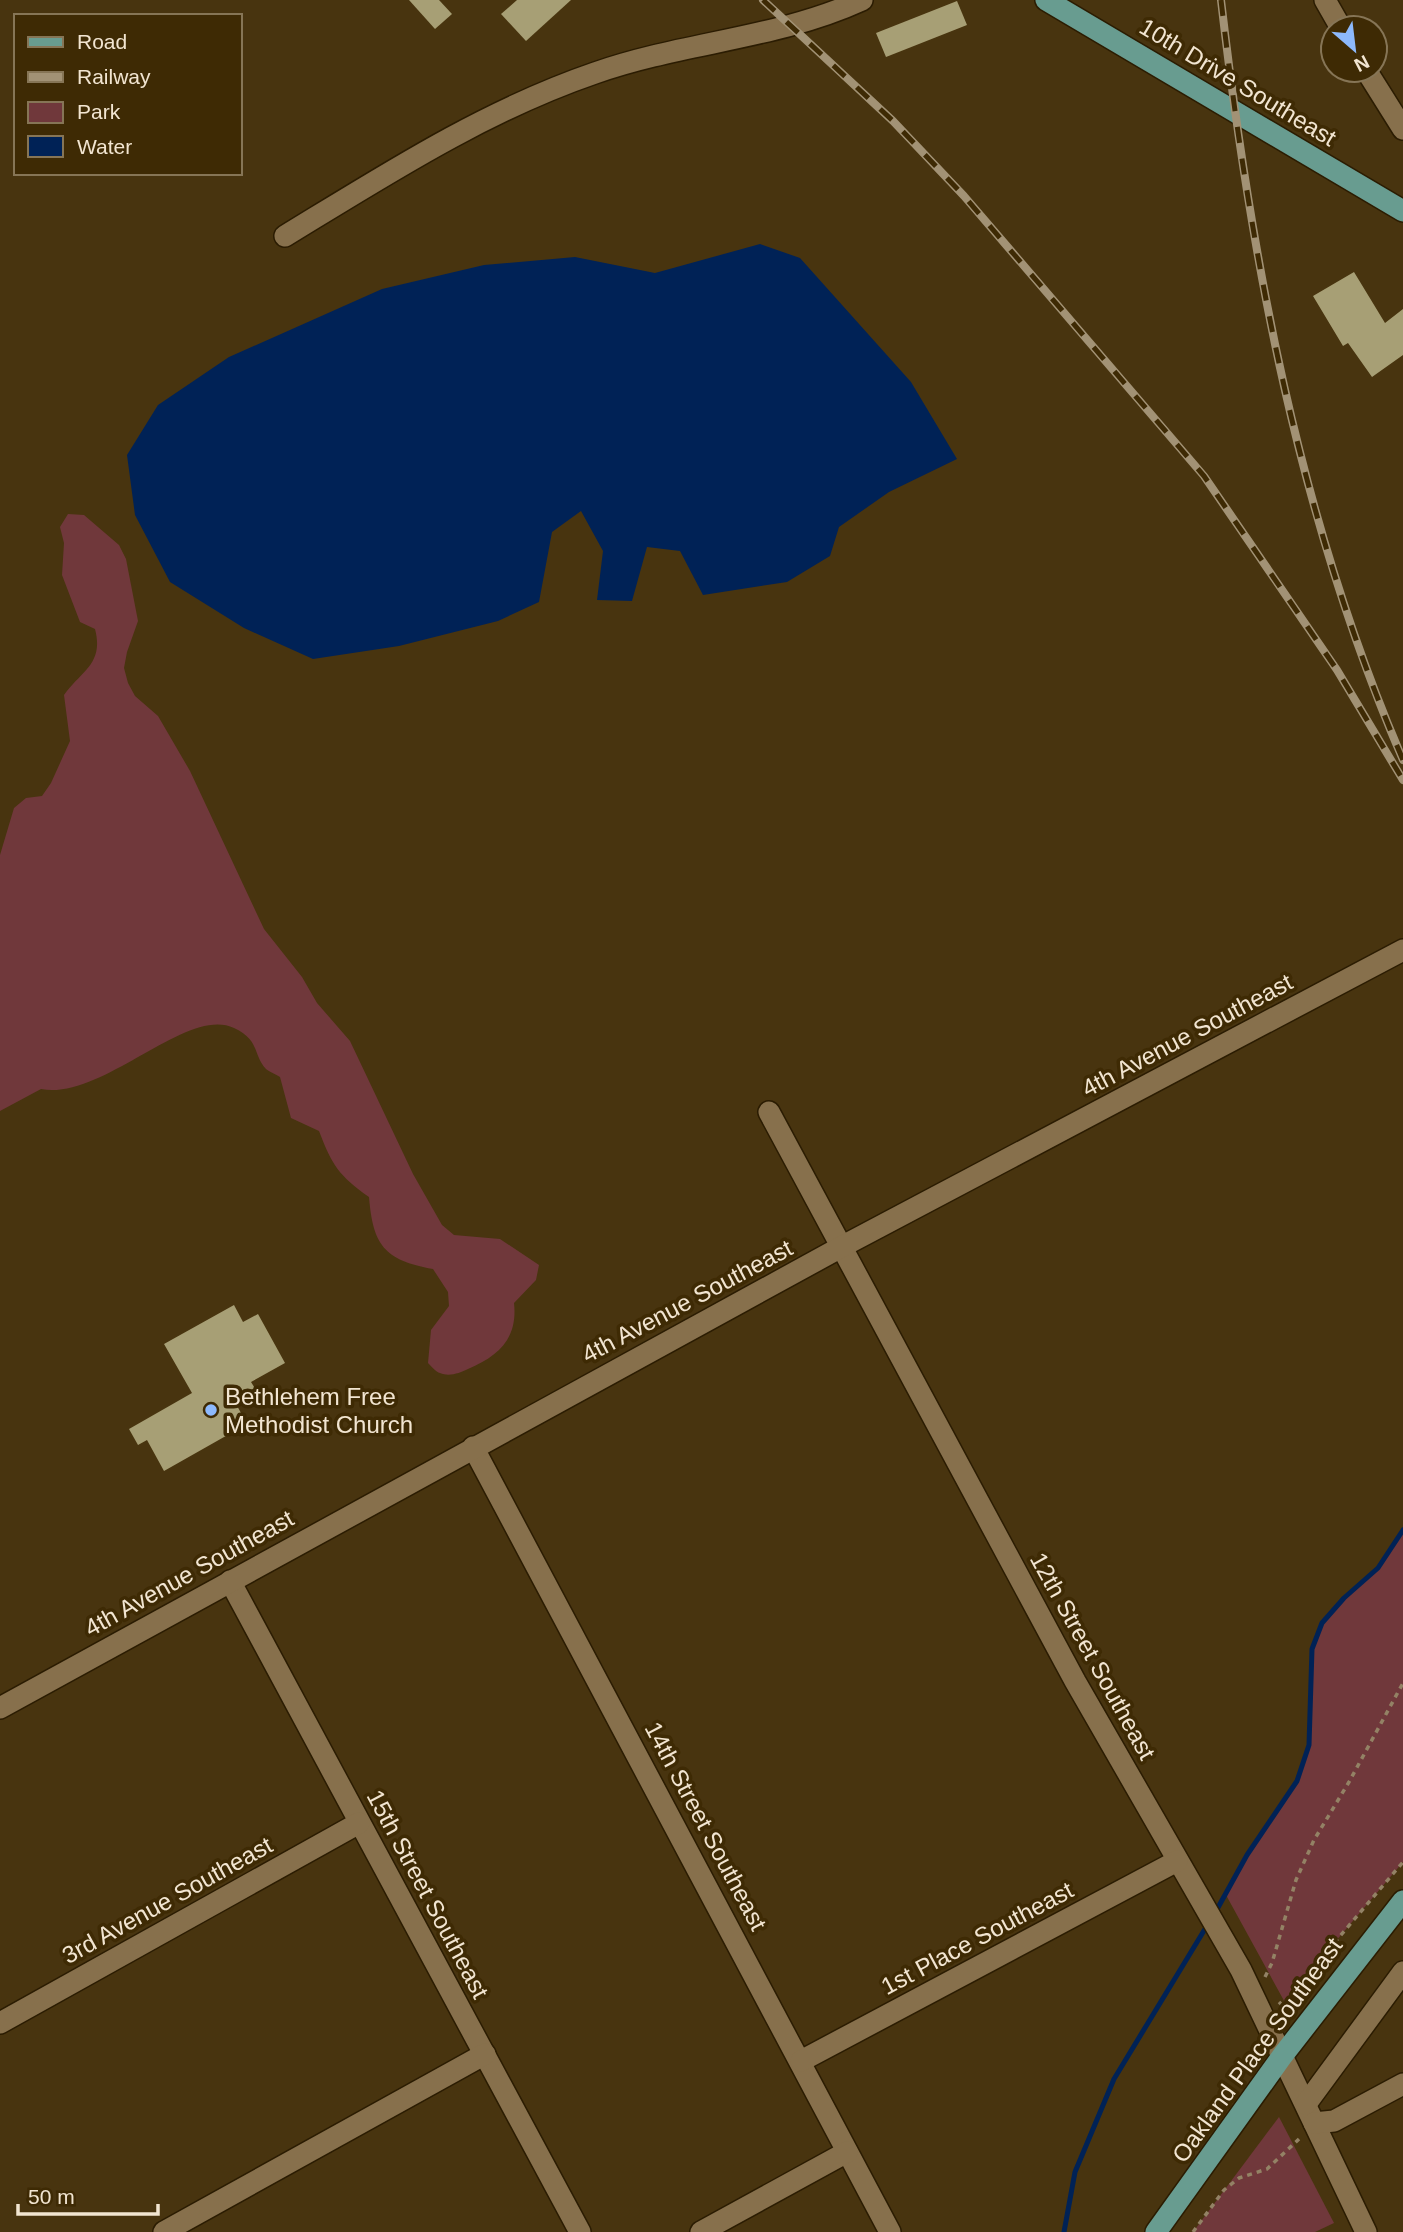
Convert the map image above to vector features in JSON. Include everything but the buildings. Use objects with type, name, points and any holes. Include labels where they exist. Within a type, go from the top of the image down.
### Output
[{"type":"main road","name":"10th Drive Southeast","points":[[1046,0],[1403,211]]},
{"type":"main road","name":"Oakland Place Southeast","points":[[1156,2232],[1283,2055],[1403,1901]]},
{"type":"street","points":[[285,236],[409,159],[546,91],[630,62],[752,36],[828,14],[862,0]]},
{"type":"street","points":[[1375,84],[1403,129]]},
{"type":"street","name":"4th Avenue Southeast","points":[[0,1708],[843,1247],[1403,950]]},
{"type":"street","name":"12th Street Southeast","points":[[769,1112],[1075,1681],[1241,1970],[1310,2113],[1362,2230]]},
{"type":"street","name":"14th Street Southeast","points":[[474,1447],[890,2232]]},
{"type":"street","name":"15th Street Southeast","points":[[230,1581],[580,2232]]},
{"type":"street","name":"3rd Avenue Southeast","points":[[0,2023],[359,1823]]},
{"type":"street","name":"1st Place Southeast","points":[[801,2061],[1177,1861]]},
{"type":"street","points":[[1403,1972],[1310,2113],[1334,2120],[1403,2084]]},
{"type":"street","points":[[164,2232],[485,2054]]},
{"type":"street","points":[[701,2232],[847,2152]]},
{"type":"path","points":[[1265,1977],[1272,1963],[1296,1880],[1314,1840],[1403,1683]]},
{"type":"path","points":[[1269,2027],[1288,2008],[1335,1942],[1403,1862]]},
{"type":"path","points":[[1194,2232],[1224,2190],[1238,2178],[1267,2169],[1280,2160],[1310,2113]]},
{"type":"green space","points":[[68,514],[84,515],[119,545],[126,559],[138,621],[124,668],[128,683],[135,696],[158,716],[190,771],[264,929],[302,977],[317,1003],[350,1041],[413,1174],[442,1225],[454,1235],[500,1239],[539,1265],[536,1280],[514,1303],[513,1327],[504,1345],[479,1364],[447,1375],[428,1363],[431,1330],[449,1306],[448,1292],[433,1269],[403,1261],[384,1248],[374,1227],[369,1197],[350,1183],[338,1169],[319,1131],[291,1118],[280,1077],[266,1069],[252,1043],[234,1028],[215,1025],[193,1030],[168,1040],[90,1081],[65,1089],[41,1089],[0,1111],[0,855],[14,808],[26,798],[42,796],[51,783],[70,741],[64,695],[90,666],[96,651],[95,629],[80,622],[62,575],[64,543],[60,527]]},
{"type":"green space","points":[[1403,1530],[1403,1862],[1335,1942],[1288,2008],[1226,1895],[1247,1855],[1297,1781],[1309,1745],[1312,1649],[1322,1623],[1344,1598],[1378,1568]]},
{"type":"green space","points":[[1279,2117],[1334,2223],[1315,2232],[1193,2232]]},
{"type":"water","points":[[760,244],[800,258],[911,382],[957,459],[889,492],[839,527],[830,556],[787,582],[703,595],[680,551],[647,547],[632,601],[597,600],[603,551],[581,511],[552,532],[539,602],[498,621],[399,646],[313,659],[244,628],[170,582],[135,515],[127,455],[158,405],[229,357],[382,289],[484,265],[575,257],[655,273]]},
{"type":"waterway","points":[[1215,1913],[1247,1855],[1297,1781],[1309,1745],[1312,1649],[1322,1623],[1344,1598],[1378,1568],[1403,1530]]},
{"type":"waterway","points":[[1064,2232],[1075,2172],[1114,2079],[1208,1924]]},
{"type":"railway","points":[[763,0],[893,121],[964,196],[1204,476],[1337,670],[1403,780]]},
{"type":"railway","points":[[1221,0],[1247,194],[1284,387],[1335,576],[1367,669],[1403,760]]},
{"type":"place","name":"Bethlehem Free Methodist Church","points":[[211,1410]]}]
